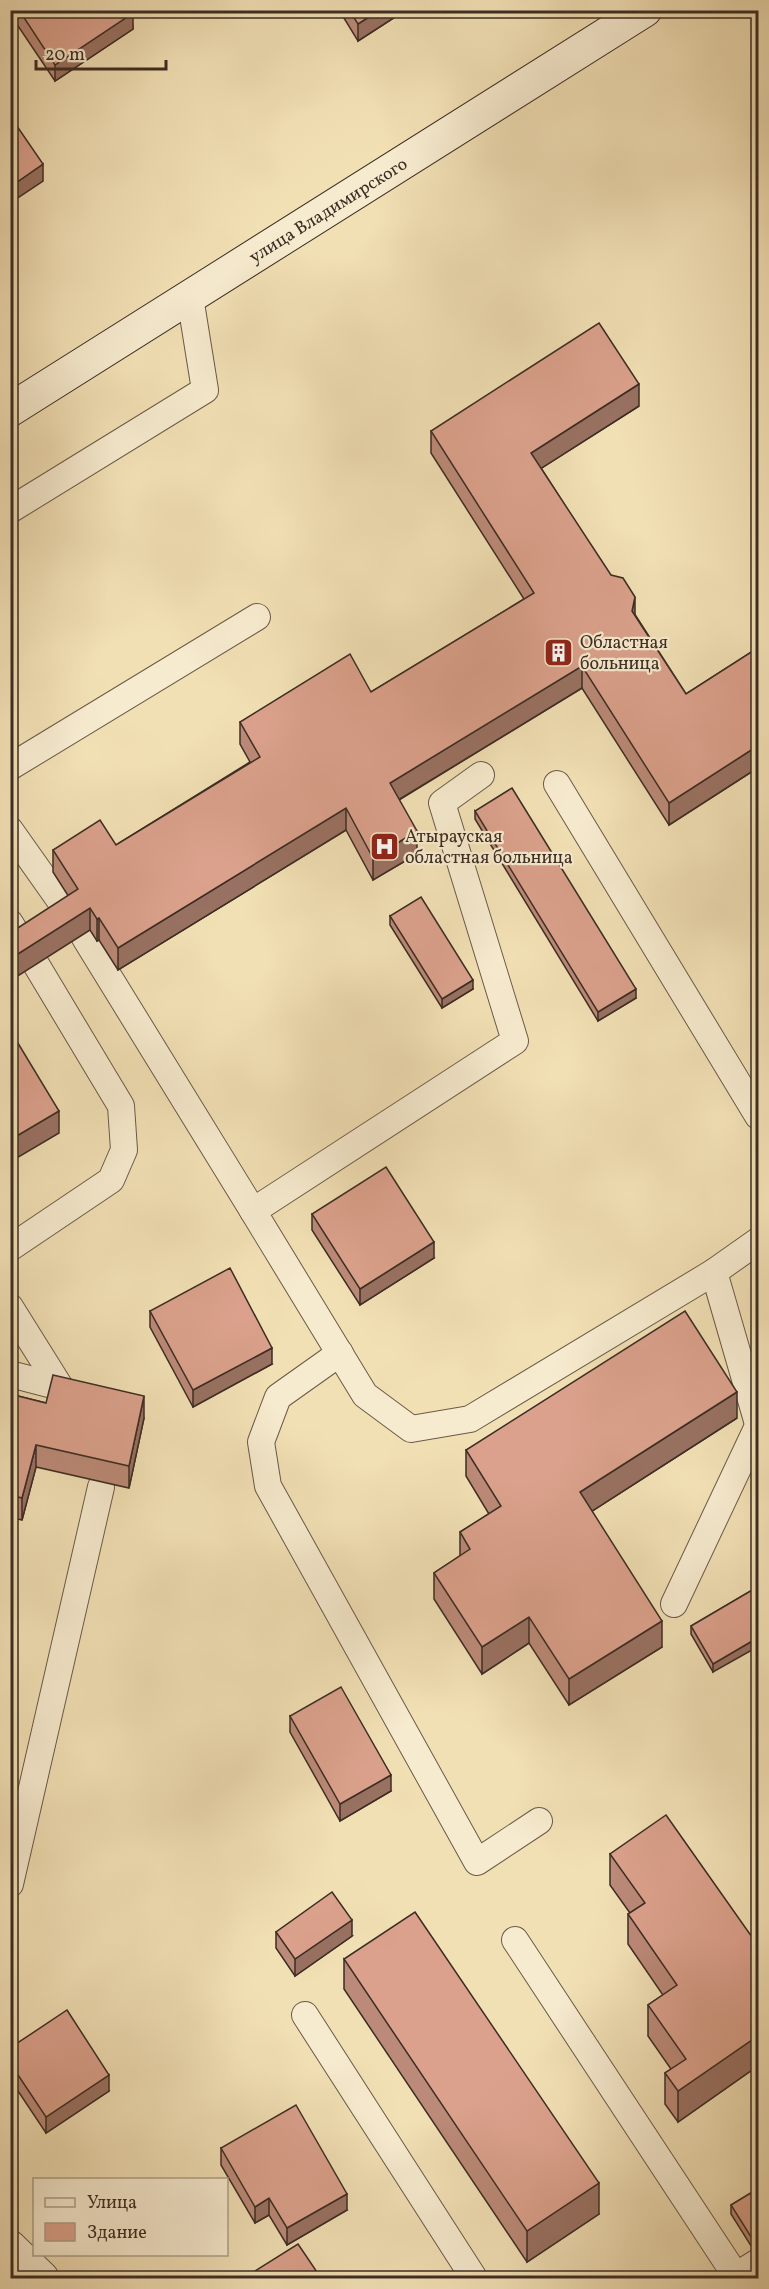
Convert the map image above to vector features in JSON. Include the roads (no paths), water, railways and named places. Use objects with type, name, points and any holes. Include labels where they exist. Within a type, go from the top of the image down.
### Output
[{"type":"street","name":"улица Владимирского","points":[[10,410],[645,10]]},
{"type":"street","points":[[10,2247],[42,2278]]},
{"type":"lane","points":[[10,510],[205,390],[190,297]]},
{"type":"lane","points":[[10,767],[257,616]]},
{"type":"lane","points":[[253,1212],[515,1041],[442,803],[481,775]]},
{"type":"lane","points":[[557,784],[759,1116]]},
{"type":"lane","points":[[10,830],[68,912]]},
{"type":"lane","points":[[85,938],[365,1395],[411,1429],[470,1419],[714,1272],[759,1241]]},
{"type":"lane","points":[[10,1248],[111,1180],[124,1150],[121,1106],[37,966]]},
{"type":"lane","points":[[674,1604],[759,1425],[714,1272]]},
{"type":"lane","points":[[10,1307],[60,1387],[10,1374]]},
{"type":"lane","points":[[340,1353],[278,1397],[261,1442],[268,1486],[477,1862],[539,1821]]},
{"type":"lane","points":[[10,1884],[101,1487]]},
{"type":"lane","points":[[515,1940],[734,2277],[759,2262]]},
{"type":"lane","points":[[305,2015],[474,2278]]},
{"type":"place","name":"Областная больница","points":[[559,652]]},
{"type":"place","name":"Атырауская областная больница","points":[[384,846]]}]
